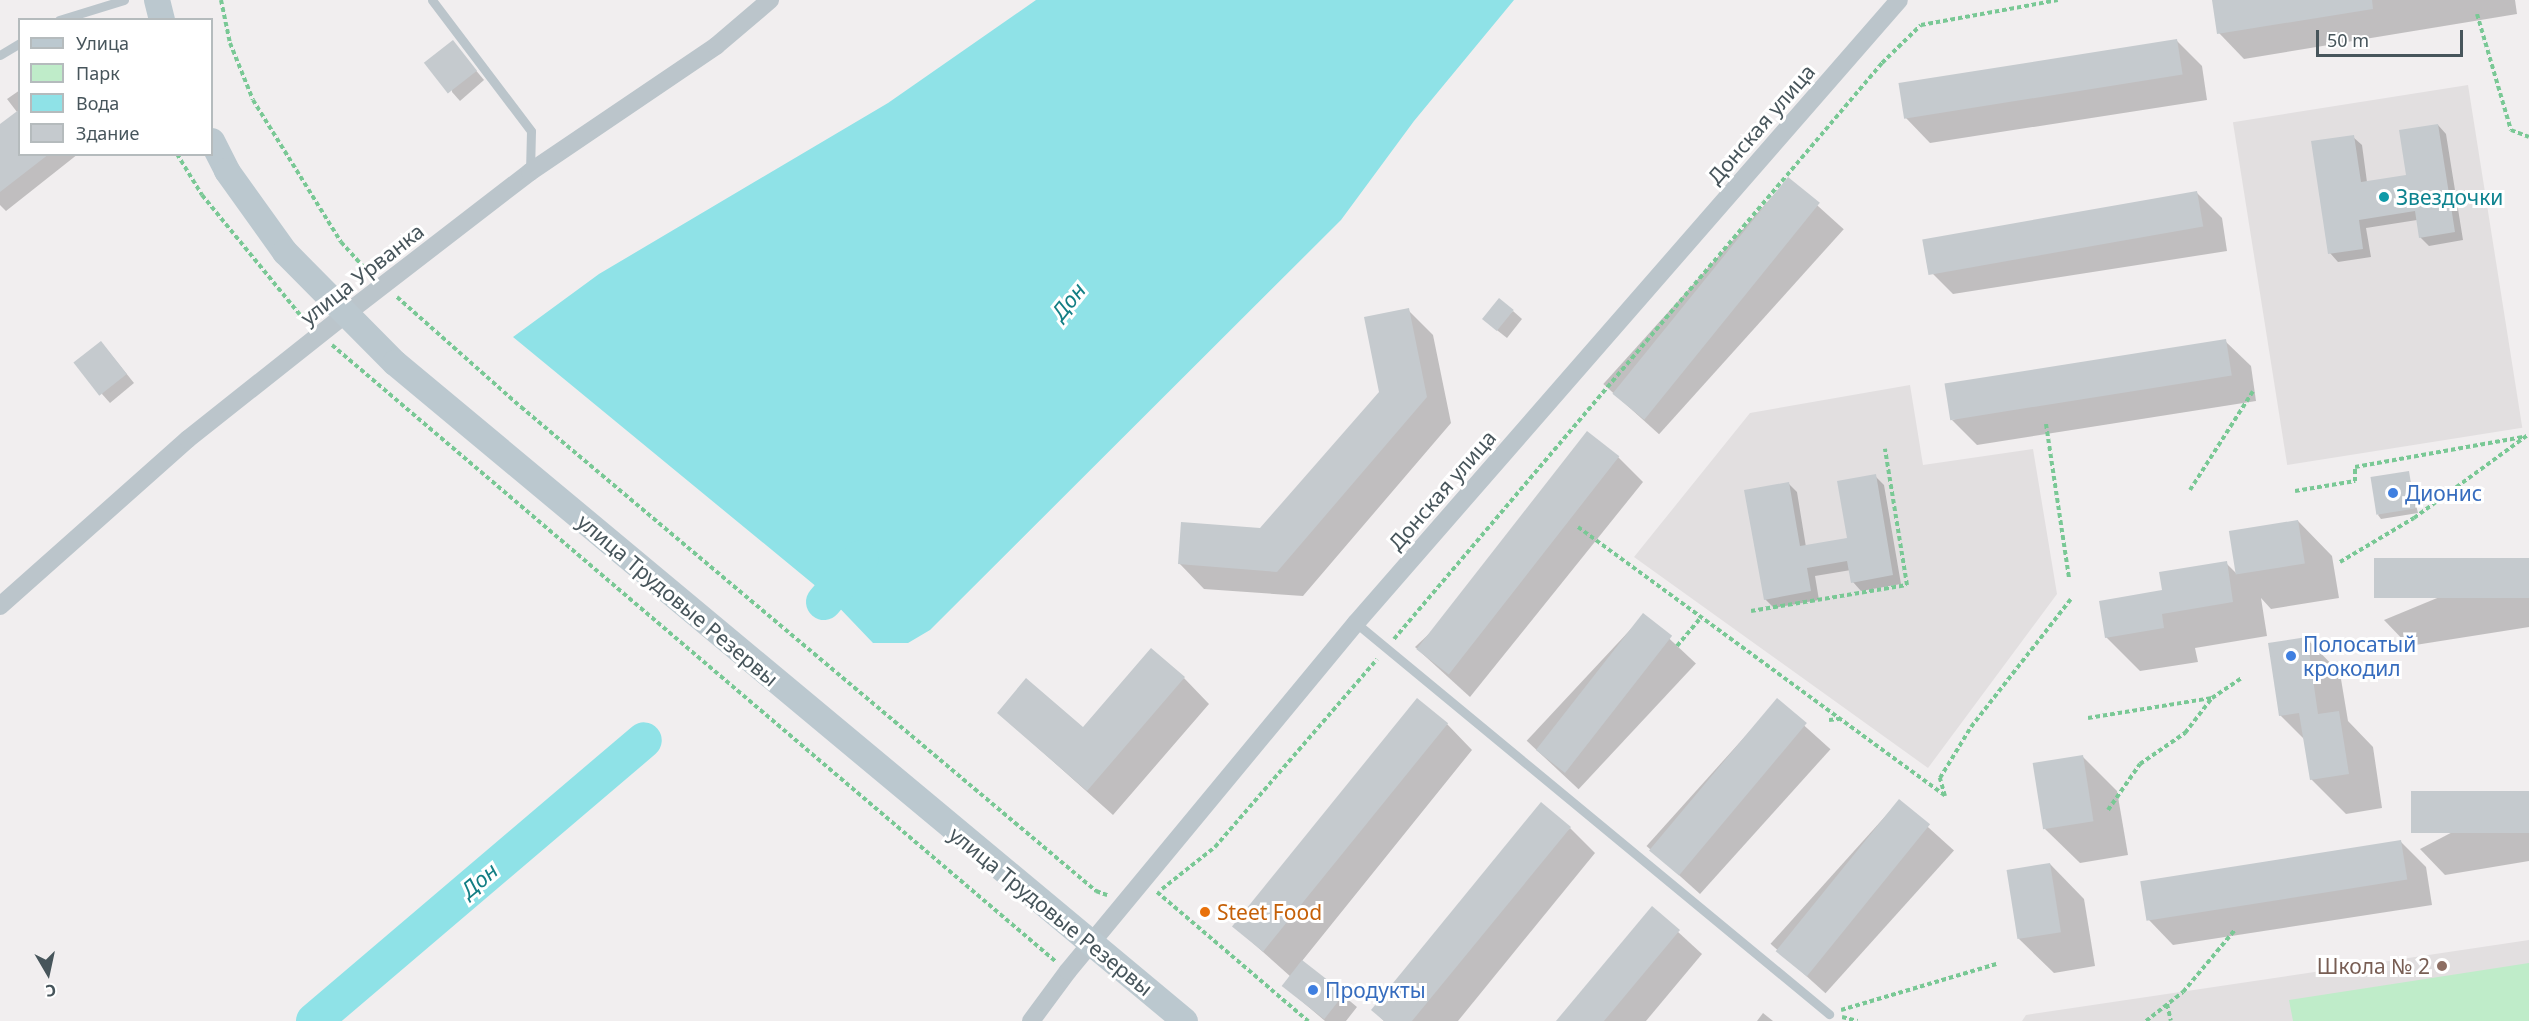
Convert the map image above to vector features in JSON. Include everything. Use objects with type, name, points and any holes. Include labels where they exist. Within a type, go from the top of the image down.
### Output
[{"type":"street","points":[[157,0],[162,18]]},
{"type":"street","name":"улица Урванка","points":[[0,606],[188,439],[347,313],[530,172],[716,46],[770,0]]},
{"type":"street","name":"Донская улица","points":[[1034,1020],[1090,943],[1356,623],[1899,0]]},
{"type":"street","name":"улица Трудовые Резервы","points":[[213,143],[227,171],[285,252],[396,363],[1185,1021]]},
{"type":"lane","points":[[66,18],[124,0]]},
{"type":"lane","points":[[432,0],[531,131],[530,172]]},
{"type":"lane","points":[[0,55],[18,44]]},
{"type":"lane","points":[[1356,623],[1829,1014]]},
{"type":"path","points":[[221,0],[230,43],[253,100],[341,242],[384,285],[521,407],[1096,891],[1107,896],[1143,880],[1308,1021]]},
{"type":"path","points":[[1150,901],[1157,892],[1215,847],[1882,63],[1921,25],[2058,0]]},
{"type":"path","points":[[2477,14],[2511,130],[2529,137]]},
{"type":"path","points":[[178,156],[202,195],[267,277],[320,335],[1068,971]]},
{"type":"path","points":[[2190,490],[2253,391]]},
{"type":"path","points":[[2046,424],[2069,577]]},
{"type":"path","points":[[2340,562],[2414,518],[2529,434]]},
{"type":"path","points":[[2295,491],[2355,481],[2355,467],[2524,437]]},
{"type":"path","points":[[1751,611],[1907,585],[1885,449]]},
{"type":"path","points":[[1578,527],[1945,796],[1940,778],[1971,727],[2071,598]]},
{"type":"path","points":[[1677,646],[1701,617]]},
{"type":"path","points":[[2108,810],[2140,764],[2185,733],[2211,698],[2242,678]]},
{"type":"path","points":[[2088,718],[2211,698]]},
{"type":"path","points":[[1828,720],[1839,719]]},
{"type":"path","points":[[2146,1021],[2183,992],[2234,931]]},
{"type":"path","points":[[1829,1014],[1996,964]]},
{"type":"path","points":[[2167,1005],[2171,1021]]},
{"type":"path","points":[[1829,1014],[1858,1021]]},
{"type":"shaded area","points":[[2468,85],[2522,428],[2287,465],[2233,122]]},
{"type":"shaded area","points":[[1910,385],[1923,465],[2033,449],[2057,594],[1928,768],[1634,557],[1750,413]]},
{"type":"shaded area","name":"Школа № 2","points":[[2529,940],[2529,1021],[2022,1021],[2026,1015]]},
{"type":"green space","points":[[2529,963],[2529,1021],[2293,1021],[2289,1000]]},
{"type":"water","points":[[1036,0],[1514,0],[1414,121],[1341,220],[930,630],[908,643],[873,643],[829,597],[513,337],[599,274],[888,103]]},
{"type":"building","points":[[2212,0],[2372,0],[2373,9],[2217,34]]},
{"type":"building","points":[[2177,39],[2183,75],[1904,119],[1898,83]]},
{"type":"building","points":[[453,40],[477,71],[448,94],[424,63]]},
{"type":"building","points":[[18,110],[18,156],[46,156],[0,192],[0,124]]},
{"type":"building","name":"Звездочки","points":[[2438,124],[2455,232],[2419,238],[2415,211],[2359,220],[2363,249],[2328,254],[2311,141],[2354,135],[2361,182],[2406,175],[2399,130]]},
{"type":"building","points":[[1788,177],[1820,203],[1644,420],[1612,394]]},
{"type":"building","points":[[2197,191],[2203,226],[1928,275],[1922,239]]},
{"type":"building","points":[[1499,298],[1514,310],[1497,331],[1482,319]]},
{"type":"building","points":[[1409,308],[1427,397],[1277,572],[1178,564],[1181,522],[1260,528],[1379,392],[1364,317]]},
{"type":"building","points":[[2226,339],[2232,376],[1950,420],[1945,384]]},
{"type":"building","points":[[101,341],[127,374],[99,396],[73,363]]},
{"type":"building","points":[[1587,431],[1619,456],[1449,675],[1416,649]]},
{"type":"building","name":"Дионис","points":[[2409,471],[2415,509],[2376,515],[2370,477]]},
{"type":"building","points":[[1876,474],[1893,575],[1851,583],[1847,561],[1807,568],[1811,591],[1764,600],[1744,490],[1789,482],[1800,546],[1847,538],[1837,481]]},
{"type":"building","points":[[2298,520],[2305,563],[2236,574],[2229,531]]},
{"type":"building","points":[[2374,558],[2529,558],[2529,598],[2374,598]]},
{"type":"building","points":[[2227,561],[2233,602],[2162,614],[2164,628],[2105,638],[2099,601],[2162,590],[2159,572]]},
{"type":"building","points":[[1643,613],[1672,636],[1565,773],[1536,750]]},
{"type":"building","points":[[2307,637],[2318,714],[2339,711],[2349,774],[2310,780],[2299,713],[2279,716],[2268,643]]},
{"type":"building","points":[[1151,648],[1185,677],[1087,791],[997,713],[1026,678],[1083,727]]},
{"type":"building","points":[[1417,698],[1448,723],[1263,952],[1232,926]]},
{"type":"building","points":[[1777,698],[1807,723],[1679,876],[1649,850]]},
{"type":"building","points":[[2083,755],[2093,821],[2043,829],[2033,763]]},
{"type":"building","points":[[2411,791],[2529,791],[2529,833],[2411,833]]},
{"type":"building","points":[[1899,799],[1930,824],[1807,976],[1776,951]]},
{"type":"building","points":[[1541,802],[1571,827],[1412,1021],[1384,1021],[1371,1010]]},
{"type":"building","points":[[2401,840],[2407,880],[2147,921],[2140,881]]},
{"type":"building","points":[[2050,863],[2061,932],[2017,939],[2007,870]]},
{"type":"building","points":[[1652,906],[1680,930],[1604,1021],[1556,1021]]},
{"type":"building","name":"Продукты","points":[[1302,960],[1345,993],[1324,1019],[1282,986]]},
{"type":"waterway","name":"Дон","points":[[824,602],[861,558]]},
{"type":"waterway","name":"Дон","points":[[314,1021],[644,740]]},
{"type":"place","name":"Звездочки","points":[[2384,197]]},
{"type":"place","name":"Дионис","points":[[2393,493]]},
{"type":"place","name":"Полосатый крокодил","points":[[2291,656]]},
{"type":"place","name":"Steet Food","points":[[1205,912]]},
{"type":"place","name":"Школа № 2","points":[[2442,966]]},
{"type":"place","name":"Продукты","points":[[1313,990]]}]
